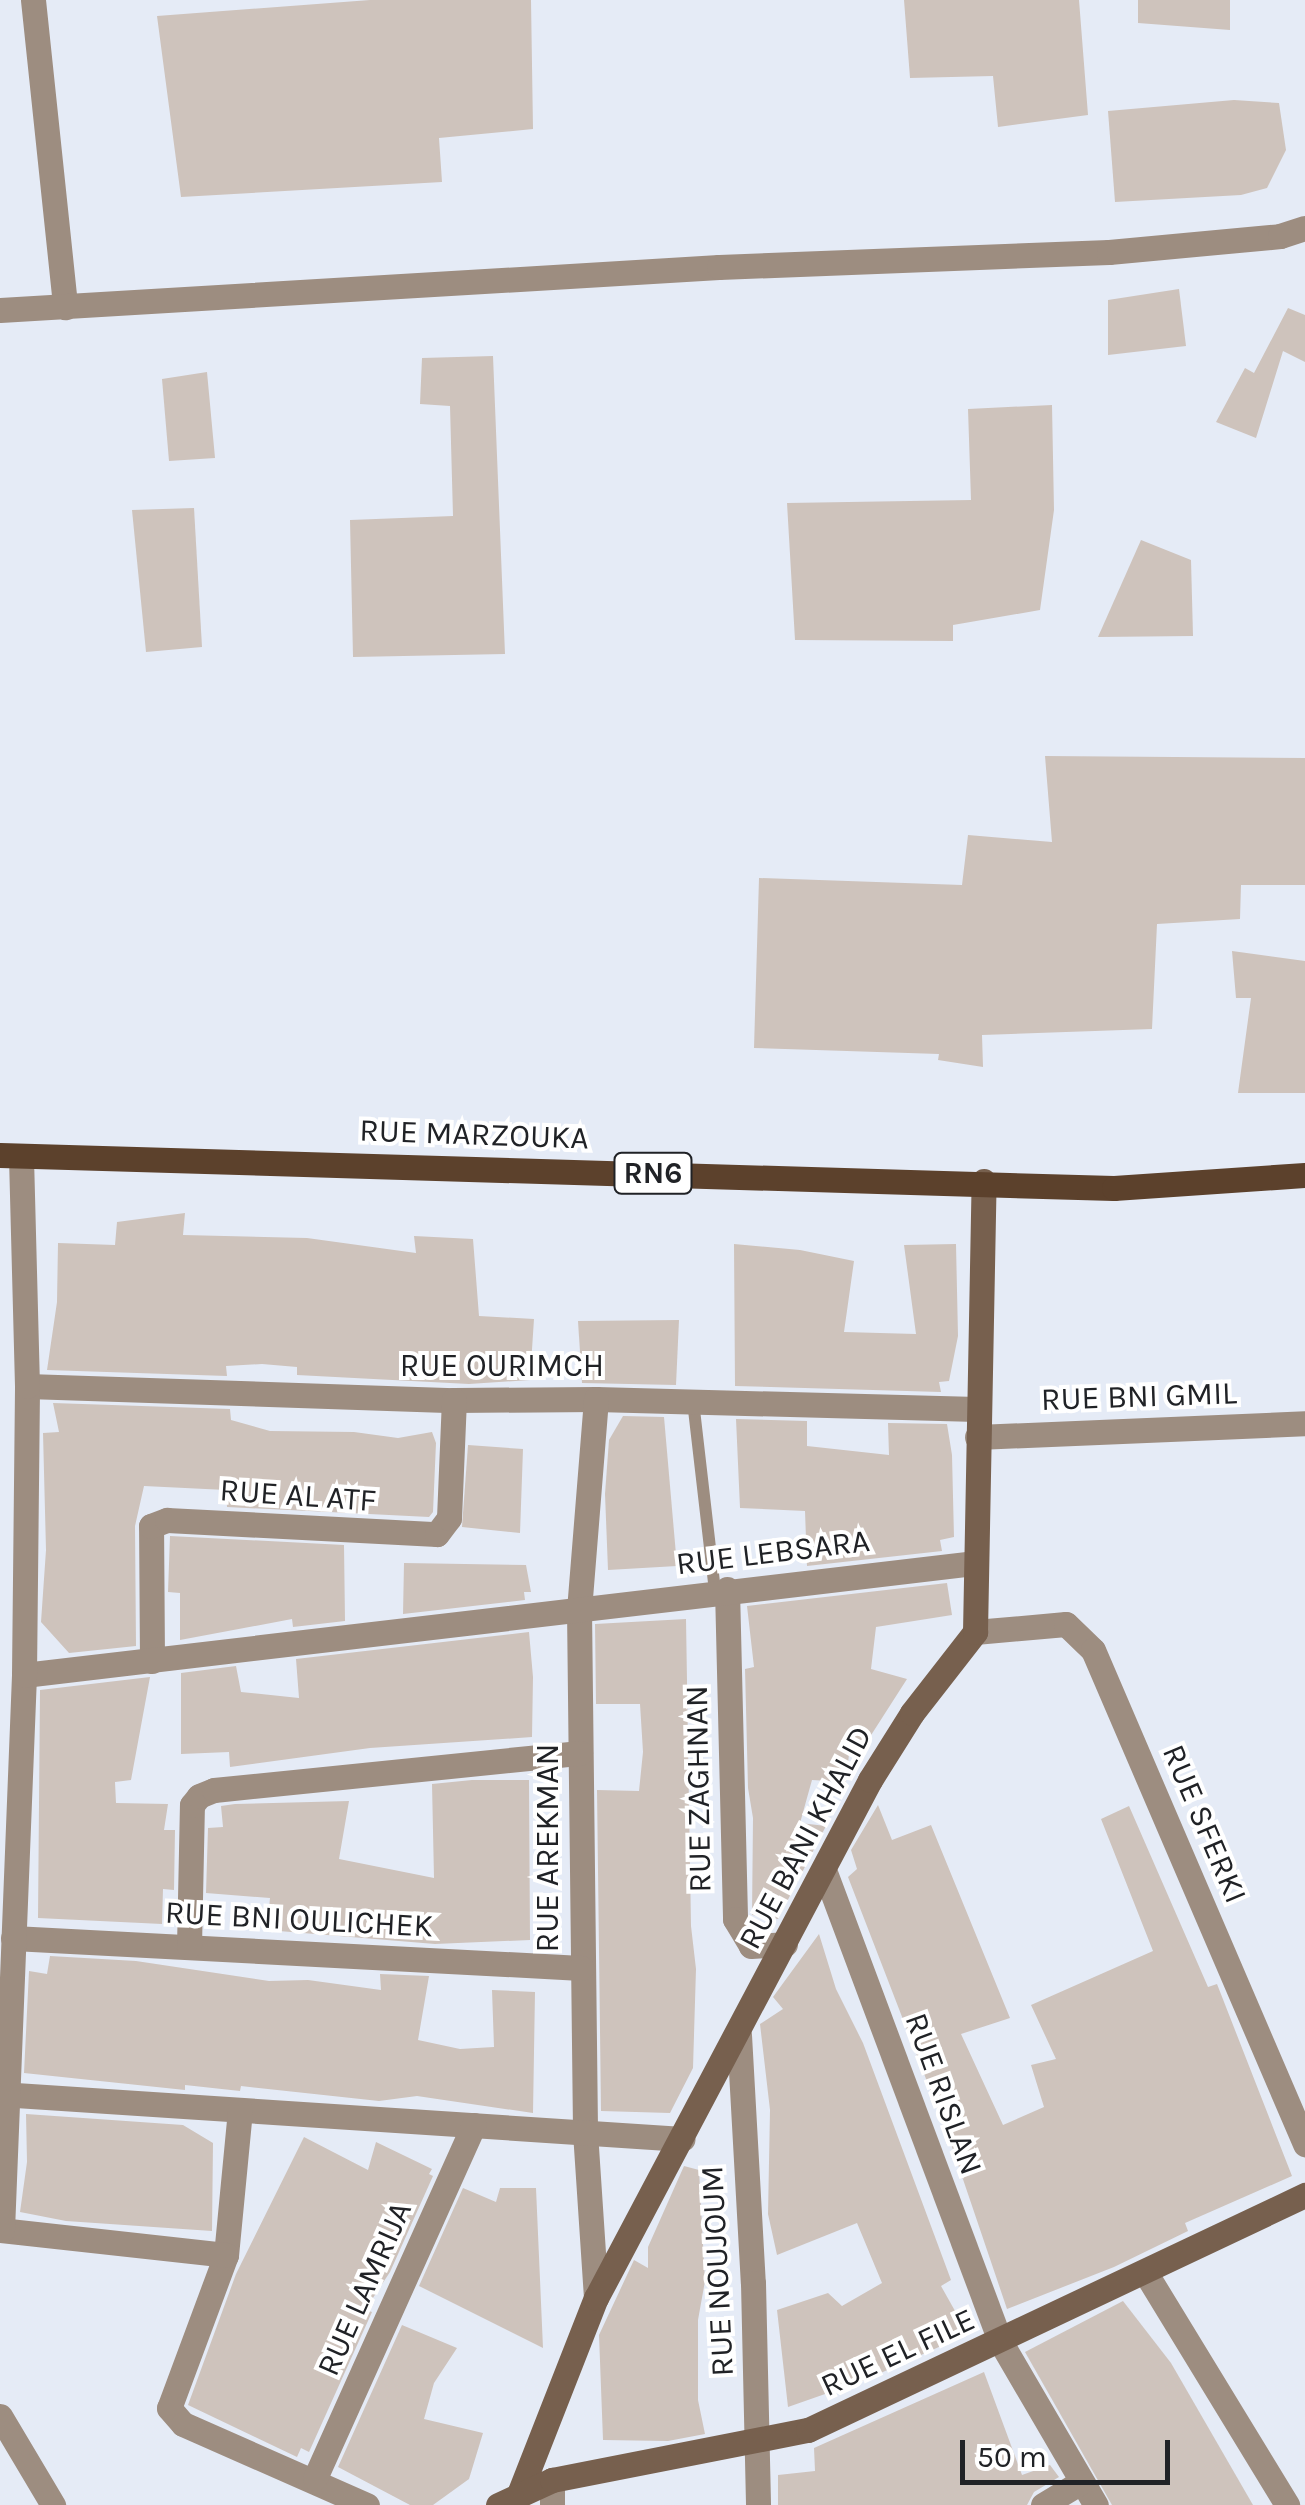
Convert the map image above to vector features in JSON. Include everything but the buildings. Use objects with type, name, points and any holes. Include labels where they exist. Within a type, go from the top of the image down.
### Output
[{"type":"main road","name":"RUE MARZOUKA","points":[[11,1155],[984,1180],[1114,1188],[1305,1175]]},
{"type":"street","points":[[33,0],[65,306]]},
{"type":"street","points":[[0,310],[720,268],[1109,252],[1280,236],[1305,228]]},
{"type":"street","points":[[11,1155],[27,1386],[11,1636],[24,1675],[3,2094],[1,2230],[226,2255]]},
{"type":"street","points":[[975,1632],[984,1180]]},
{"type":"street","name":"RUE OURIMCH","points":[[27,1386],[454,1400],[596,1399],[977,1409]]},
{"type":"street","name":"RUE AREKMAN","points":[[596,1399],[579,1609],[584,2132],[596,2298]]},
{"type":"street","name":"RUE AL ATF","points":[[152,1661],[151,1526],[168,1520],[436,1534],[449,1518],[454,1400]]},
{"type":"street","name":"RUE BNI GMIL","points":[[976,1438],[1305,1424]]},
{"type":"street","name":"RUE LEBSARA","points":[[24,1675],[975,1563]]},
{"type":"street","name":"RUE ZAGHNAN","points":[[721,1590],[735,1920],[751,1946],[785,1944]]},
{"type":"street","name":"RUE SFERKI","points":[[975,1632],[1066,1624],[1086,1639],[1305,2144]]},
{"type":"street","name":"RUE BANI KHALID","points":[[508,2499],[596,2298],[824,1870],[901,1730],[975,1632]]},
{"type":"street","points":[[189,1946],[192,1805],[198,1796],[580,1753]]},
{"type":"street","name":"RUE RISLAN","points":[[824,1870],[1000,2341],[1096,2505]]},
{"type":"street","name":"RUE BNI OULICHEK","points":[[13,1938],[581,1968]]},
{"type":"street","name":"RUE NOUJOUM","points":[[739,2035],[758,2505]]},
{"type":"street","points":[[3,2094],[682,2139]]},
{"type":"street","points":[[240,2110],[226,2255],[169,2408],[183,2424],[315,2478],[368,2505]]},
{"type":"street","name":"RUE LAMRIJA","points":[[315,2478],[474,2125]]},
{"type":"street","name":"RUE EL FILE","points":[[508,2499],[552,2493],[792,2436],[860,2410],[1146,2272],[1302,2202]]},
{"type":"street","points":[[1146,2272],[1287,2505]]},
{"type":"street","points":[[0,2416],[53,2505]]},
{"type":"street","points":[[1043,2505],[1081,2482]]},
{"type":"lane","points":[[693,1402],[721,1590]]}]
